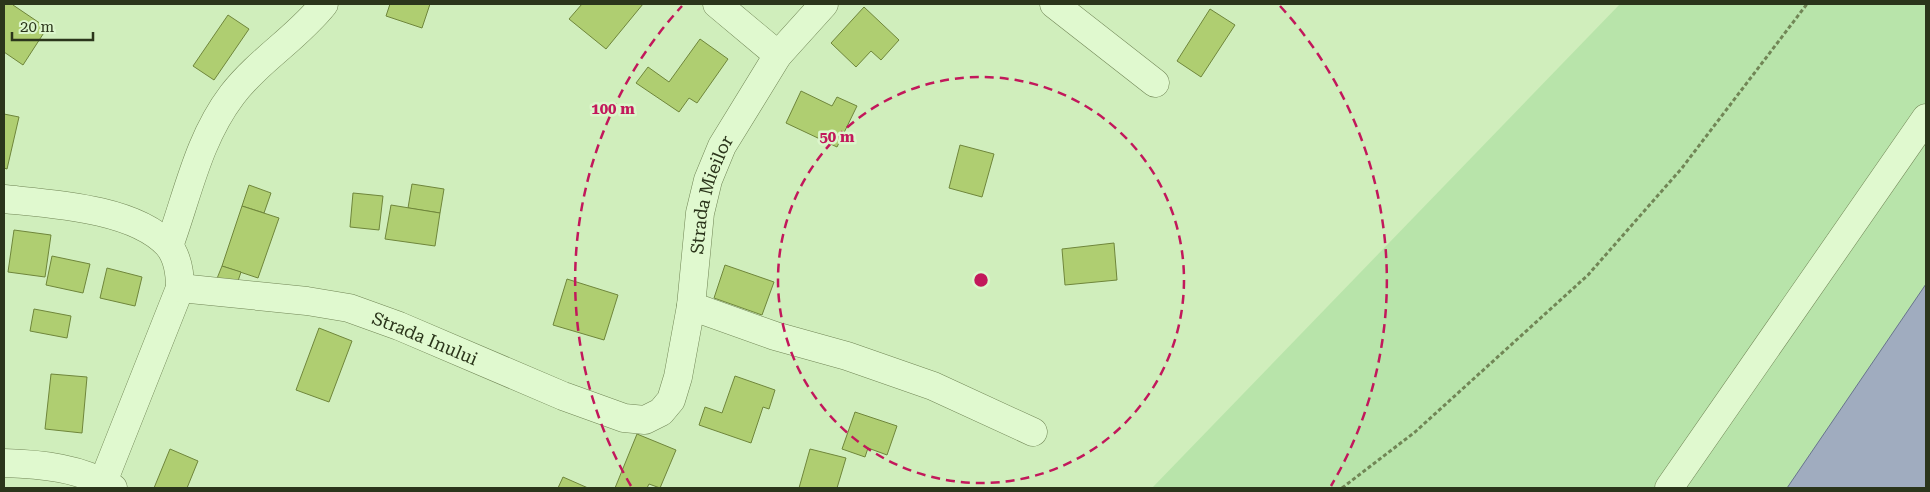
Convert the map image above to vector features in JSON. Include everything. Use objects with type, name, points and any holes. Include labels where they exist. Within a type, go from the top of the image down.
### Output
[{"type":"street","points":[[169,246],[196,164],[210,130],[232,95],[260,63],[314,17],[324,4]]},
{"type":"street","points":[[718,4],[778,55]]},
{"type":"street","name":"Strada Mieilor","points":[[661,412],[671,400],[678,377],[691,306],[700,213],[708,180],[722,146],[778,55],[824,4]]},
{"type":"street","points":[[1054,4],[1155,83]]},
{"type":"street","points":[[1669,488],[1926,118]]},
{"type":"street","points":[[4,199],[50,204],[106,214],[143,226],[169,246],[180,272],[180,288],[108,485],[58,467],[4,462]]},
{"type":"street","name":"Strada Inului","points":[[180,288],[307,301],[349,308],[399,326],[563,396],[624,418],[645,420],[661,412]]},
{"type":"street","points":[[691,306],[775,336],[847,356],[933,386],[1033,432]]},
{"type":"path","points":[[1342,488],[1415,432],[1588,275],[1682,168],[1808,4]]},
{"type":"green space","points":[[1620,4],[1926,4],[1926,488],[1152,488]]},
{"type":"water","points":[[1926,284],[1926,488],[1787,488]]},
{"type":"building","points":[[4,4],[14,4],[47,28],[23,65],[4,52]]},
{"type":"building","points":[[390,4],[430,4],[422,28],[386,16]]},
{"type":"building","points":[[582,4],[643,4],[606,49],[569,19]]},
{"type":"building","points":[[864,7],[899,40],[881,60],[871,51],[856,67],[831,43]]},
{"type":"building","points":[[1210,9],[1235,25],[1201,77],[1177,61]]},
{"type":"building","points":[[228,15],[249,29],[214,80],[193,66]]},
{"type":"building","points":[[700,39],[728,59],[697,103],[689,98],[679,112],[636,83],[648,67],[669,82]]},
{"type":"building","points":[[801,91],[832,106],[837,97],[857,106],[837,147],[786,123]]},
{"type":"building","points":[[4,114],[19,117],[7,169],[4,168]]},
{"type":"building","points":[[960,145],[994,154],[982,197],[949,188]]},
{"type":"building","points":[[412,184],[444,189],[440,213],[408,208]]},
{"type":"building","points":[[249,185],[271,193],[264,213],[242,206]]},
{"type":"building","points":[[353,193],[383,196],[379,230],[350,227]]},
{"type":"building","points":[[391,205],[440,213],[435,246],[385,239]]},
{"type":"building","points":[[242,206],[279,218],[258,278],[222,266]]},
{"type":"building","points":[[14,230],[51,235],[45,277],[8,272]]},
{"type":"building","points":[[1114,243],[1117,280],[1065,285],[1062,249]]},
{"type":"building","points":[[52,256],[90,264],[83,293],[46,285]]},
{"type":"building","points":[[725,265],[774,282],[762,315],[714,298]]},
{"type":"building","points":[[222,266],[241,272],[236,287],[216,281]]},
{"type":"building","points":[[107,268],[142,277],[135,306],[100,298]]},
{"type":"building","points":[[567,279],[618,295],[604,340],[553,325]]},
{"type":"building","points":[[34,309],[71,316],[67,338],[30,331]]},
{"type":"building","points":[[319,328],[352,341],[329,402],[296,390]]},
{"type":"building","points":[[51,374],[87,377],[82,433],[45,429]]},
{"type":"building","points":[[735,376],[775,390],[769,409],[763,407],[751,443],[699,425],[705,407],[722,413]]},
{"type":"building","points":[[855,412],[897,426],[887,455],[868,448],[865,457],[842,449]]},
{"type":"building","points":[[637,434],[676,450],[660,488],[649,484],[647,488],[615,488]]},
{"type":"building","points":[[170,449],[198,461],[187,488],[154,488]]},
{"type":"building","points":[[810,449],[846,458],[837,488],[799,488]]},
{"type":"building","points":[[563,477],[588,488],[558,488]]}]
